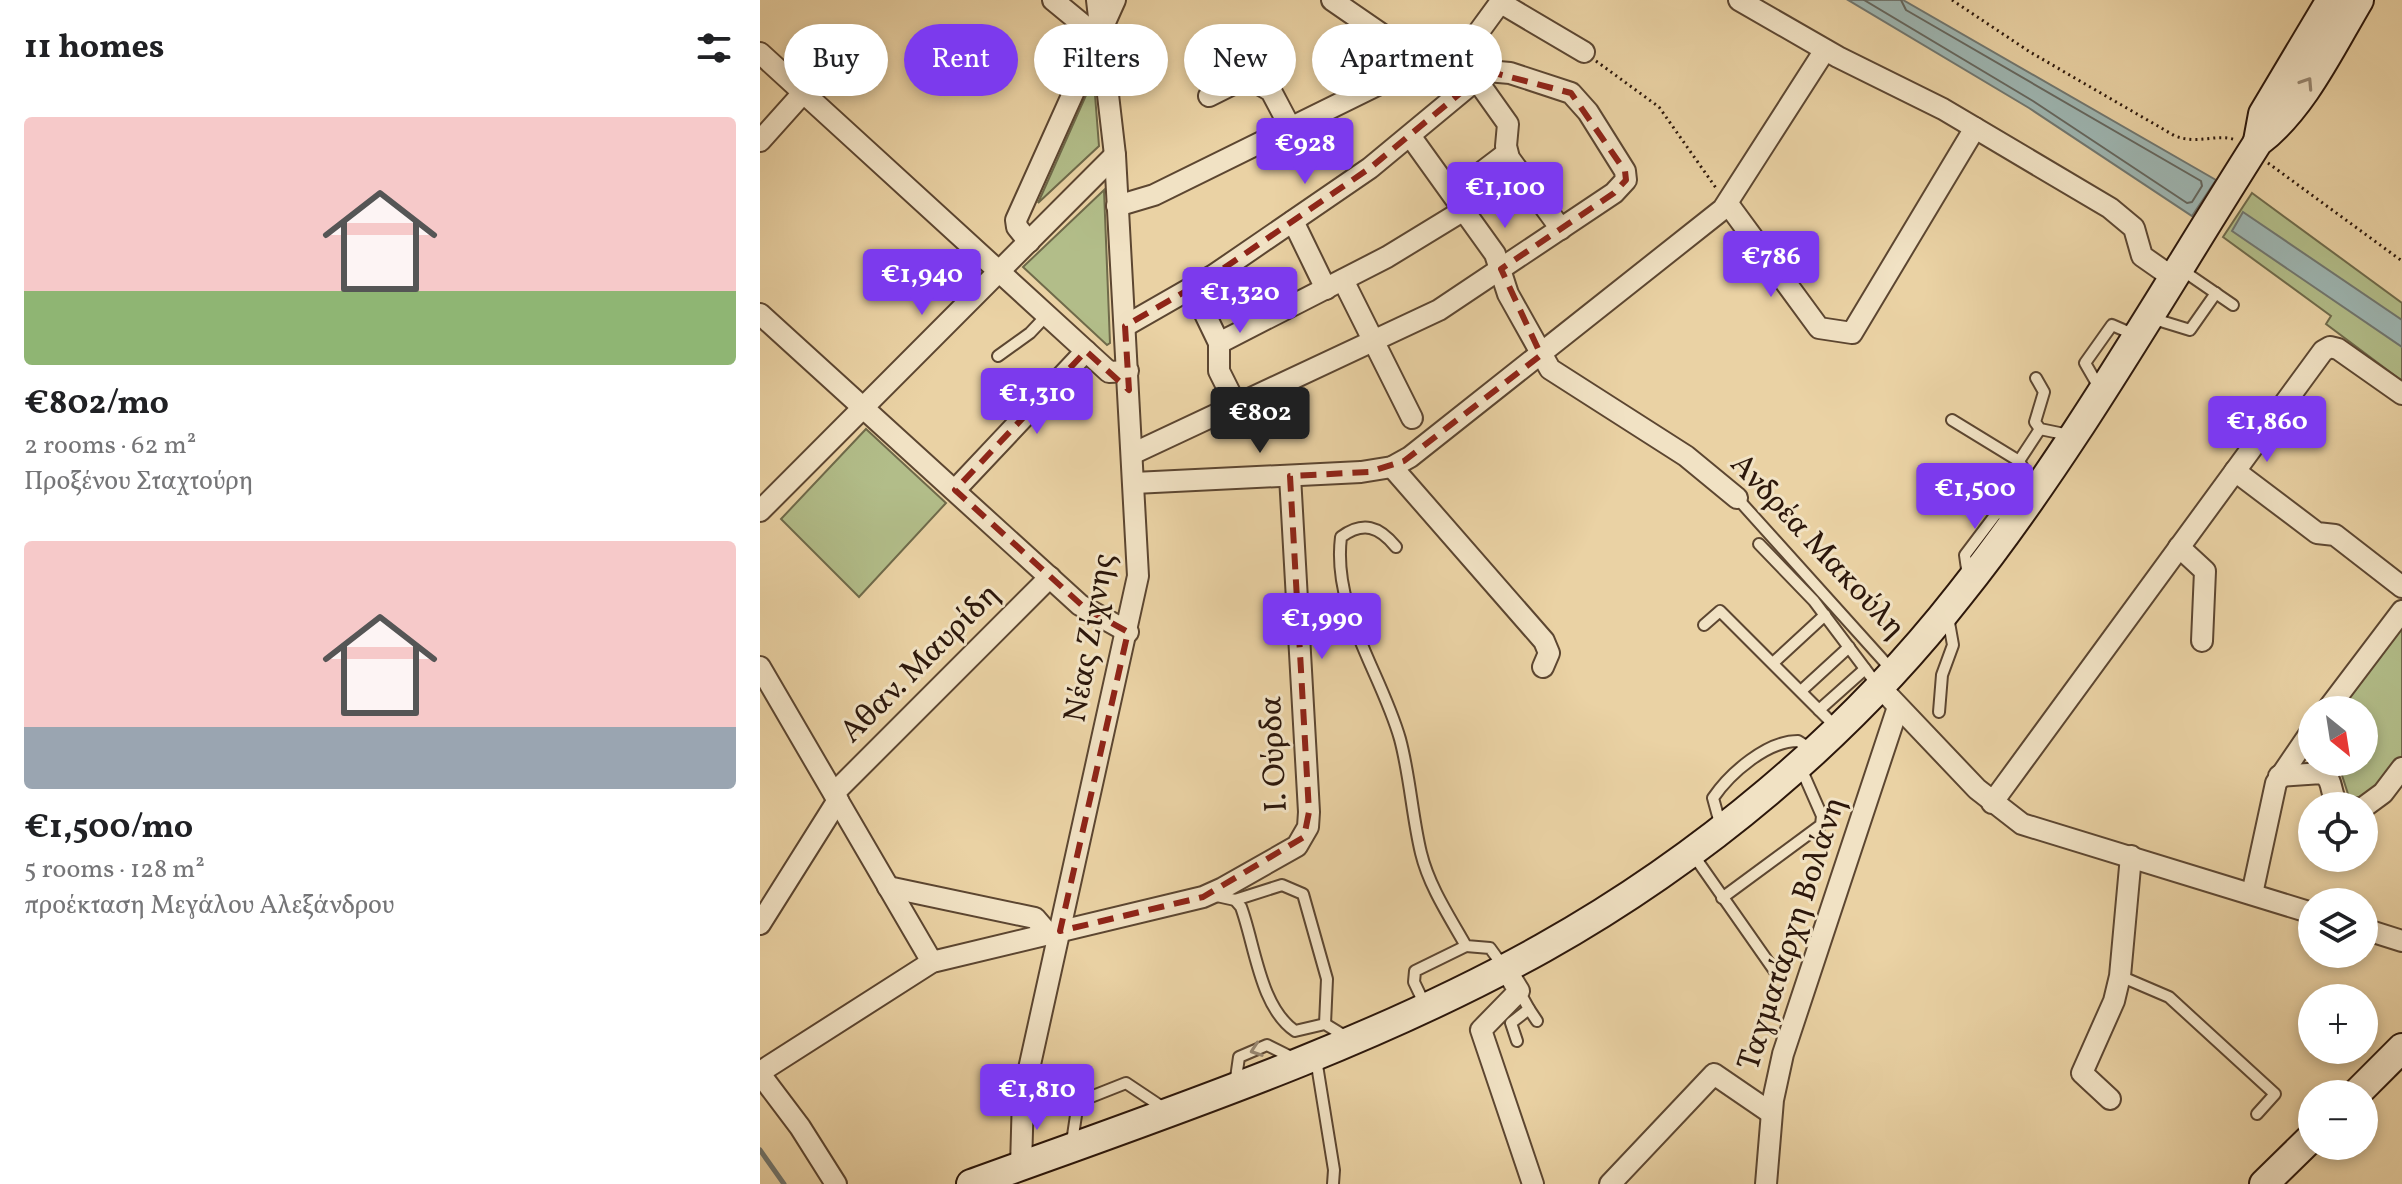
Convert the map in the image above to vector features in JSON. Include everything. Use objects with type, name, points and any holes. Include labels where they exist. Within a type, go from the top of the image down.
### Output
[{"type":"main road","points":[[971,1184],[1307,1057],[1426,1007],[1518,989],[1603,911],[1690,851],[1806,756],[1828,718],[1879,675],[1947,610],[2035,490],[2252,151],[2263,114],[2354,2]]},
{"type":"main road","points":[[2370,1080],[2402,1048]]},
{"type":"main road","points":[[2264,1184],[2298,1151]]},
{"type":"street","points":[[1053,0],[1082,24]]},
{"type":"street","name":"Νέας Ζίχνης","points":[[1097,0],[1101,24]]},
{"type":"street","points":[[1104,24],[1115,0]]},
{"type":"street","points":[[1332,0],[1367,24]]},
{"type":"street","points":[[1739,0],[1825,50],[1975,128],[2123,217],[2136,232],[2142,256],[2179,266]]},
{"type":"street","points":[[1485,24],[1502,2],[1584,52]]},
{"type":"street","points":[[1134,483],[1369,472],[1392,467],[1421,450],[1728,204],[1825,50]]},
{"type":"street","points":[[760,53],[784,75]]},
{"type":"street","points":[[1132,454],[1439,310],[1619,189],[1626,180],[1625,171],[1588,112],[1571,93],[1557,86],[1502,77]]},
{"type":"street","points":[[760,141],[800,96]]},
{"type":"street","points":[[806,96],[1109,372],[1128,371]]},
{"type":"street","points":[[1029,242],[1017,227],[1016,220],[1072,96]]},
{"type":"street","name":"Νέας Ζίχνης","points":[[1021,1166],[1023,1096],[1054,932],[1128,632],[1138,576],[1115,155],[1109,96]]},
{"type":"street","points":[[1274,96],[1290,127]]},
{"type":"street","points":[[1117,206],[1154,195],[1353,96]]},
{"type":"street","points":[[1125,326],[1192,287],[1293,221],[1411,137],[1458,96]]},
{"type":"street","points":[[1494,96],[1508,124],[1507,153],[1561,229]]},
{"type":"street","points":[[1728,204],[1819,328],[1852,333],[1975,128]]},
{"type":"street","name":"Ανδρέα Μακούλη","points":[[1411,137],[1495,254],[1508,294],[1554,373],[1686,456],[1737,498]]},
{"type":"street","points":[[1219,343],[1334,285],[1458,202],[1507,153]]},
{"type":"street","points":[[760,511],[1115,155]]},
{"type":"street","points":[[1293,221],[1373,339],[1412,418]]},
{"type":"street","points":[[1192,287],[1219,343],[1219,371],[1236,405]]},
{"type":"street","points":[[760,314],[1091,613],[1128,632]]},
{"type":"street","points":[[1992,803],[2319,356],[2330,347],[2402,394]]},
{"type":"street","points":[[955,490],[1086,351]]},
{"type":"street","points":[[1392,467],[1539,634],[1549,653],[1543,667]]},
{"type":"street","points":[[2235,471],[2317,533],[2335,535],[2402,587]]},
{"type":"street","name":"Ι. Ούρδα","points":[[1203,897],[1286,853],[1304,837],[1309,812],[1290,476]]},
{"type":"street","points":[[2179,547],[2202,564],[2205,571],[2202,641]]},
{"type":"street","name":"Αθαν. Μαυρίδη","points":[[760,924],[836,797],[1050,577]]},
{"type":"street","points":[[2338,696],[2402,611]]},
{"type":"street","points":[[760,667],[932,962]]},
{"type":"street","points":[[1879,675],[1898,707],[1992,803],[2029,828],[2131,856],[2298,909]]},
{"type":"street","name":"Ταγματάρχη Βολάνη","points":[[1766,1184],[1771,1113],[1783,1054],[1898,707]]},
{"type":"street","points":[[2252,894],[2279,776],[2298,750]]},
{"type":"street","points":[[2378,797],[2402,768]]},
{"type":"street","points":[[2279,776],[2322,773],[2330,780],[2333,792]]},
{"type":"street","points":[[2110,1099],[2082,1073],[2114,1001],[2120,976],[2131,856]]},
{"type":"street","points":[[888,887],[1035,918],[1054,932]]},
{"type":"street","points":[[836,1184],[800,1127],[760,1073],[932,962],[1203,897]]},
{"type":"street","points":[[2378,933],[2402,941]]},
{"type":"street","points":[[1518,989],[1481,1030],[1533,1184]]},
{"type":"street","points":[[1610,1184],[1712,1075],[1716,1074],[1771,1113]]},
{"type":"lane","points":[[2179,266],[2233,305]]},
{"type":"lane","points":[[2141,325],[2190,330],[2216,293]]},
{"type":"lane","points":[[998,356],[1030,333],[1047,315]]},
{"type":"lane","points":[[2036,378],[2044,392],[2034,419],[2040,429],[2071,435]]},
{"type":"lane","points":[[1952,420],[2019,461],[2035,490]]},
{"type":"lane","points":[[2019,461],[2040,429]]},
{"type":"lane","name":"Ανδρέα Μακούλη","points":[[1737,498],[1879,675]]},
{"type":"lane","points":[[1967,569],[1965,555],[1996,514],[2006,512]]},
{"type":"lane","points":[[1396,547],[1385,533],[1372,527],[1355,526],[1341,537],[1340,578],[1348,608],[1400,741],[1422,857],[1435,892],[1466,946]]},
{"type":"lane","points":[[1759,544],[1825,615],[1849,647],[1879,675]]},
{"type":"lane","points":[[1939,712],[1942,675],[1953,645],[1947,610]]},
{"type":"lane","points":[[1704,625],[1720,611],[1828,718]]},
{"type":"lane","points":[[1773,663],[1825,615]]},
{"type":"lane","points":[[1801,691],[1849,647]]},
{"type":"lane","points":[[1722,898],[1821,825],[1822,816],[1806,756]]},
{"type":"lane","points":[[1690,851],[1776,973]]},
{"type":"lane","points":[[1203,897],[1235,900],[1282,885],[1303,894],[1327,979],[1325,1024]]},
{"type":"lane","points":[[1235,900],[1252,935],[1267,988],[1284,1023],[1295,1031],[1325,1024],[1350,1040]]},
{"type":"lane","points":[[1426,1007],[1414,982],[1415,971],[1466,946],[1493,949],[1537,1021]]},
{"type":"lane","points":[[2120,976],[2169,997],[2275,1094],[2257,1114]]},
{"type":"lane","points":[[1517,1041],[1511,1023],[1518,989]]},
{"type":"lane","points":[[1307,1057],[1334,1170],[1333,1184]]},
{"type":"lane","points":[[1072,1147],[1078,1102],[1090,1097],[1126,1083],[1167,1110]]},
{"type":"path","points":[[1952,0],[2030,52],[2175,136],[2197,142],[2228,138],[2252,151],[2402,261]]},
{"type":"path","points":[[1584,52],[1659,107],[1728,204]]},
{"type":"highlighted area","points":[[1487,71],[1571,93],[1625,171],[1626,180],[1614,193],[1501,269],[1541,355],[1404,461],[1369,472],[1290,476],[1309,812],[1304,837],[1203,897],[1060,931],[1128,632],[1086,609],[955,490],[1086,351],[1129,390],[1125,326],[1214,275],[1370,168]]},
{"type":"green space","points":[[1086,96],[1095,96],[1099,146],[1038,203]]},
{"type":"green space","points":[[1104,190],[1110,343],[1107,345],[1023,267]]},
{"type":"green space","points":[[2252,193],[2402,303],[2402,381],[2326,324],[2331,316],[2223,237]]},
{"type":"green space","points":[[866,429],[946,503],[859,597],[781,519]]},
{"type":"green space","points":[[2402,628],[2402,759],[2369,792],[2347,792],[2342,776],[2378,776],[2378,696],[2351,696]]},
{"type":"water","points":[[1848,0],[1903,0],[2216,180],[2192,216],[2029,108]]},
{"type":"water","points":[[2243,212],[2402,320],[2402,347],[2232,231]]},
{"type":"waterway","points":[[760,1150],[784,1184]]}]
